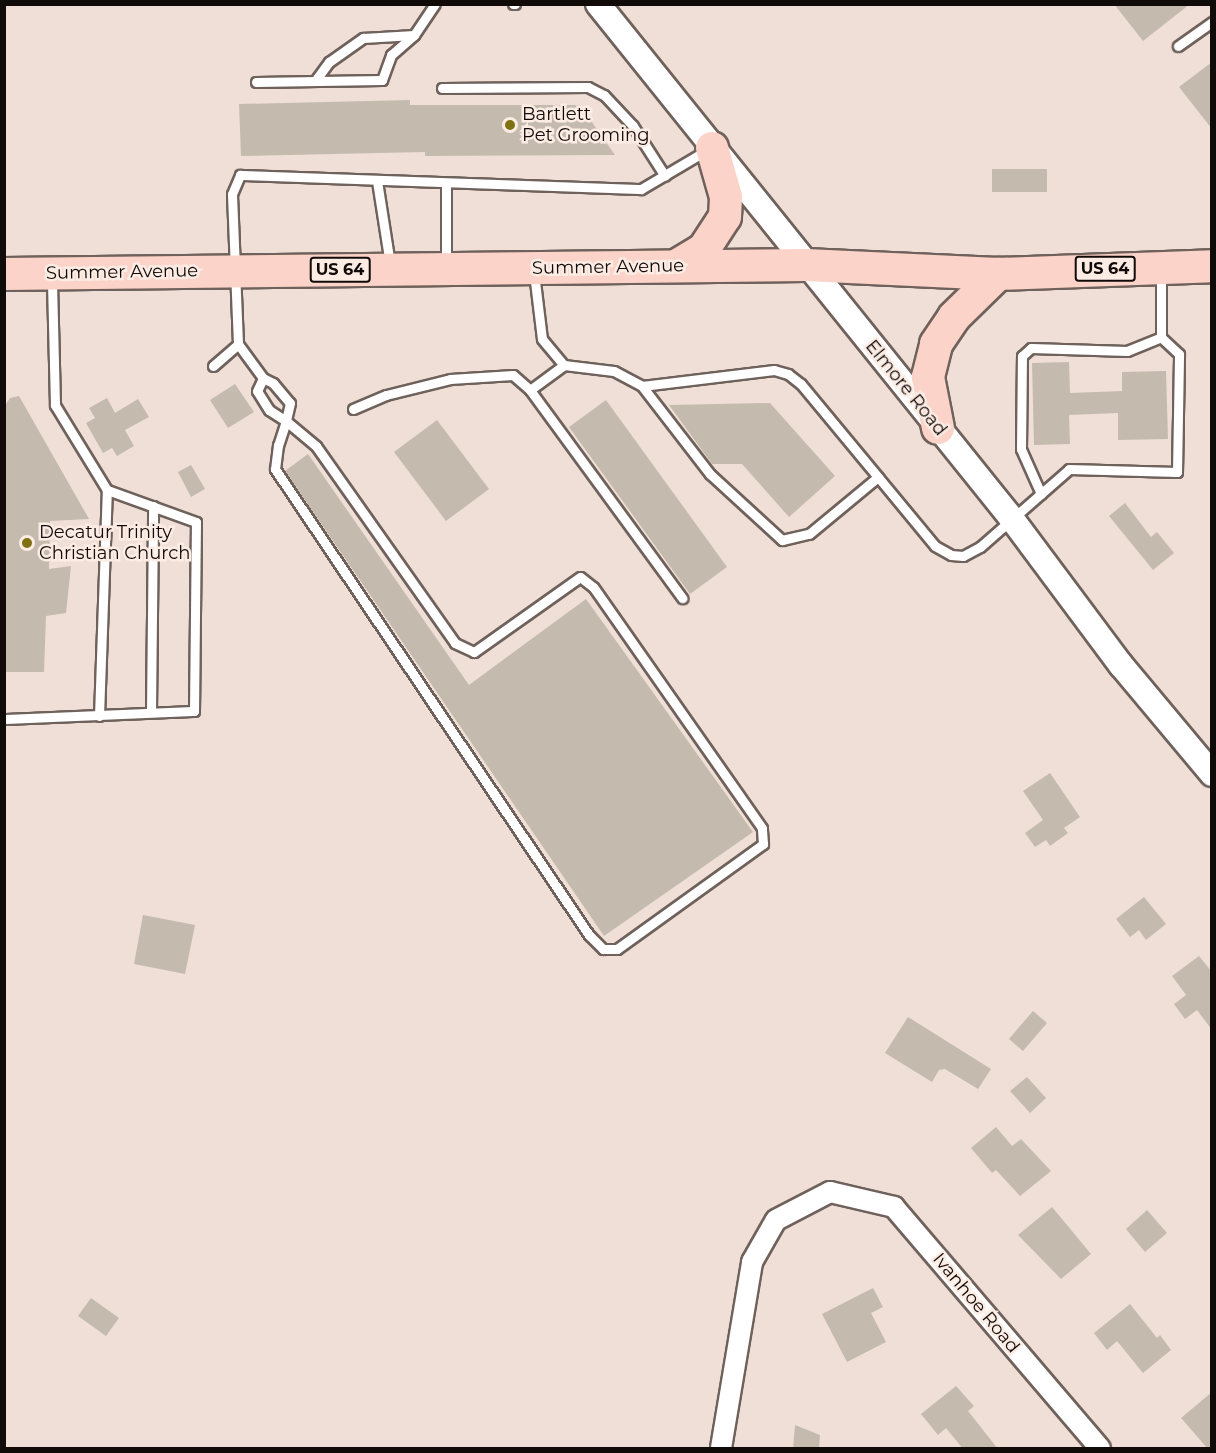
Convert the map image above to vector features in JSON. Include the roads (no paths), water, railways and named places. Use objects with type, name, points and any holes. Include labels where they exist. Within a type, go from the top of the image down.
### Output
[{"type":"main road","points":[[676,266],[704,249],[725,217],[726,196],[712,147]]},
{"type":"main road","name":"Summer Avenue","points":[[4,274],[806,265],[998,274],[1161,266],[1212,266]]},
{"type":"main road","points":[[938,428],[928,377],[936,344],[954,317],[998,274]]},
{"type":"street","name":"Elmore Road","points":[[598,4],[1012,519],[1121,665],[1212,774]]},
{"type":"street","name":"Ivanhoe Road","points":[[721,1449],[752,1262],[776,1220],[830,1192],[894,1207],[1100,1449]]},
{"type":"lane","points":[[256,82],[382,80],[391,55],[414,35],[435,4]]},
{"type":"lane","points":[[1178,46],[1212,22]]},
{"type":"lane","points":[[315,81],[329,63],[363,38],[414,35]]},
{"type":"lane","points":[[442,88],[588,87],[604,95],[633,126],[665,176]]},
{"type":"lane","points":[[263,378],[257,391],[274,416],[286,421],[316,446],[455,643],[474,652],[580,577],[593,587],[762,828],[763,844],[616,949],[603,949],[589,934],[275,469],[286,421],[290,403],[273,383],[263,378],[238,344],[232,194],[240,175],[641,189],[712,147]]},
{"type":"lane","points":[[377,181],[391,270]]},
{"type":"lane","points":[[446,183],[446,269]]},
{"type":"lane","points":[[642,386],[774,370],[788,374],[801,384],[934,546],[951,555],[963,556],[980,547],[1069,470],[1178,472],[1179,354],[1161,337],[1161,266]]},
{"type":"lane","points":[[533,268],[542,339],[564,365],[614,371],[642,386],[710,474],[782,540],[809,534],[878,477]]},
{"type":"lane","points":[[52,273],[55,405],[107,490],[99,716]]},
{"type":"lane","points":[[1041,494],[1021,449],[1022,356],[1031,348],[1126,351],[1161,337]]},
{"type":"lane","points":[[213,366],[238,344]]},
{"type":"lane","points":[[530,390],[564,365]]},
{"type":"lane","points":[[353,409],[386,395],[450,379],[513,375],[530,390],[682,598]]},
{"type":"lane","points":[[4,719],[99,716],[151,711],[194,711],[196,522],[107,490]]},
{"type":"lane","points":[[151,711],[153,506]]},
{"type":"place","name":"Bartlett Pet Grooming","points":[[510,125]]},
{"type":"place","name":"Decatur Trinity Christian Church","points":[[27,543]]}]
